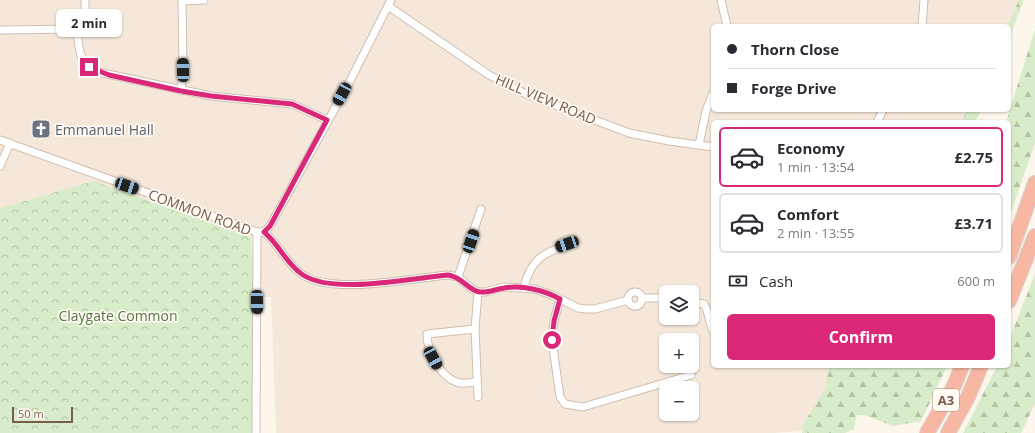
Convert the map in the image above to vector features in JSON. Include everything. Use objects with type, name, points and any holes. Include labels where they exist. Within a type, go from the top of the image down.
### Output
[{"type":"highway","points":[[1011,250],[1035,183]]},
{"type":"highway","points":[[1011,296],[1035,236]]},
{"type":"highway","name":"A3","points":[[927,433],[954,386],[961,368]]},
{"type":"highway","name":"A3","points":[[948,433],[968,397],[980,368]]},
{"type":"street","points":[[0,30],[77,29],[85,24],[85,0]]},
{"type":"street","points":[[181,91],[183,70],[182,0],[204,0]]},
{"type":"street","points":[[721,0],[726,24]]},
{"type":"street","points":[[922,24],[924,0]]},
{"type":"street","points":[[261,232],[270,226],[390,3]]},
{"type":"street","name":"HILL VIEW ROAD","points":[[390,3],[489,75],[526,94],[629,133],[711,147]]},
{"type":"street","points":[[77,29],[80,54],[84,62],[89,67],[109,75],[211,96],[292,104],[327,120]]},
{"type":"street","points":[[699,145],[706,111],[711,98]]},
{"type":"street","name":"COMMON ROAD","points":[[0,140],[261,232]]},
{"type":"street","points":[[0,166],[10,143]]},
{"type":"street","points":[[458,277],[481,209]]},
{"type":"street","points":[[261,232],[295,268],[314,280],[328,284],[346,284],[448,275],[458,277],[470,288],[478,292],[485,292],[504,287],[524,288],[552,294],[578,308],[586,309],[595,309],[628,300],[629,295],[632,292],[638,292],[642,298],[659,298]]},
{"type":"street","points":[[256,433],[261,232]]},
{"type":"street","points":[[524,288],[526,277],[540,257],[567,244]]},
{"type":"street","points":[[478,292],[475,330],[476,382],[478,397]]},
{"type":"street","points":[[560,299],[554,321],[552,340],[560,397],[565,404],[583,407],[691,375]]},
{"type":"street","points":[[699,303],[704,304],[708,310],[709,322],[711,326]]},
{"type":"street","points":[[475,330],[427,334],[427,343],[438,366],[444,373],[459,383],[476,382]]},
{"type":"shaded area","points":[[0,0],[1022,0],[1010,24],[711,24],[711,112],[974,112],[971,120],[711,120],[711,368],[829,368],[825,389],[802,426],[802,431],[774,433],[276,433],[271,297],[262,297],[259,240],[94,181],[0,208]]},
{"type":"green space","points":[[1019,0],[1024,0],[1011,34],[1011,24],[1008,24]]},
{"type":"green space","points":[[1035,29],[1035,143],[1011,212],[1011,120],[1007,120],[1009,112],[1011,112],[1011,106]]},
{"type":"green space","points":[[966,112],[980,112],[976,120],[962,120]]},
{"type":"green space","name":"Claygate Common","points":[[94,181],[251,237],[255,328],[253,433],[0,433],[0,208]]},
{"type":"green space","points":[[1035,274],[1035,404],[1021,433],[963,433],[996,368],[1011,368],[1011,335]]},
{"type":"green space","points":[[829,368],[946,368],[921,421],[893,426],[864,415],[857,415],[854,429],[845,433],[802,433],[802,426],[825,389]]},
{"type":"place","name":"Emmanuel Hall","points":[[41,129]]},
{"type":"route","points":[[89,67],[98,72],[109,75],[181,91],[211,96],[264,100],[292,104],[309,110],[327,120],[270,226],[264,232],[295,268],[314,280],[328,284],[416,279],[448,275],[462,279],[470,288],[478,292],[485,292],[504,287],[514,287],[534,289],[552,294],[560,299],[554,321],[552,340]]}]
